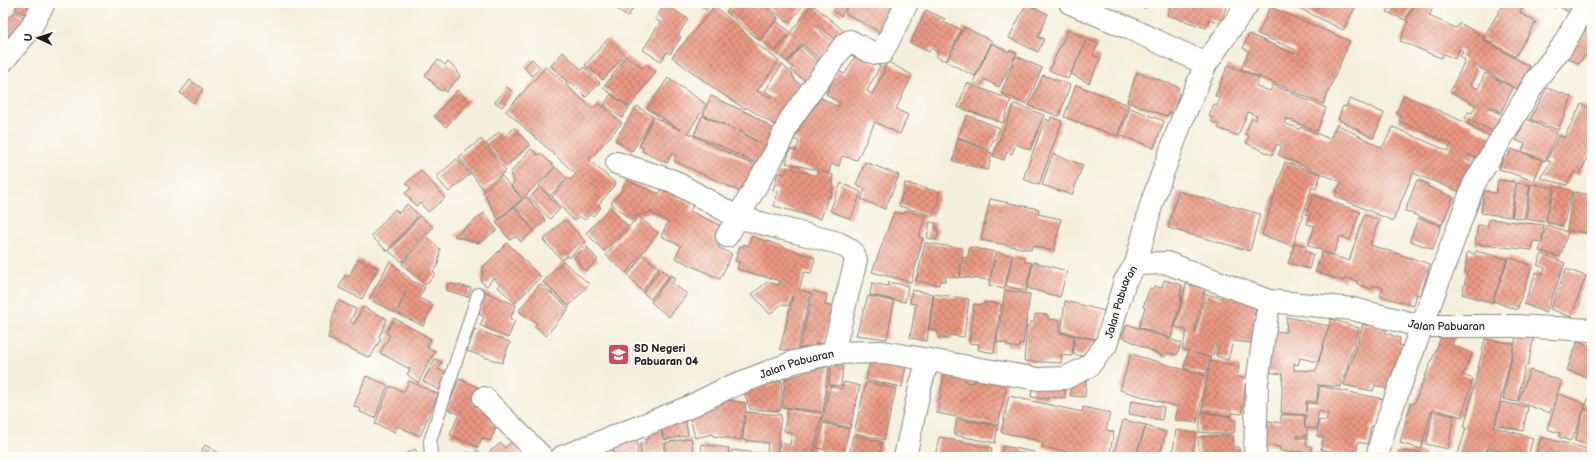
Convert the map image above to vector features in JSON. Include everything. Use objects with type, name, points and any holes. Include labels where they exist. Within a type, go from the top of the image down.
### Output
[{"type":"street","points":[[3,61],[30,29],[44,3]]},
{"type":"street","points":[[732,226],[775,153],[790,120],[844,45],[850,41],[871,52],[877,54],[882,53],[907,3]]},
{"type":"street","points":[[1070,3],[1131,29],[1206,64]]},
{"type":"street","points":[[1136,264],[1152,202],[1182,120],[1206,64],[1248,3]]},
{"type":"street","points":[[1377,457],[1385,426],[1474,184],[1538,77],[1562,47],[1587,3]]},
{"type":"street","points":[[617,163],[673,181],[732,226],[838,243],[849,248],[853,252],[856,260],[833,353]]},
{"type":"street","name":"Jalan Pabuaran","points":[[562,457],[687,408],[727,388],[794,362],[833,353],[883,352],[1038,379],[1066,378],[1088,367],[1106,346],[1125,281],[1136,264],[1167,263],[1269,301],[1353,309],[1421,326],[1514,326],[1592,330]]},
{"type":"street","points":[[1255,457],[1257,383],[1269,301]]},
{"type":"street","points":[[905,457],[920,387],[928,360]]},
{"type":"street","points":[[484,398],[542,457]]},
{"type":"lane","points":[[431,457],[430,441],[478,294]]},
{"type":"building","points":[[18,3],[41,3],[35,18],[15,10]]},
{"type":"building","points":[[609,3],[637,3],[627,17]]},
{"type":"building","points":[[701,3],[711,3],[706,10],[700,5]]},
{"type":"building","points":[[734,3],[752,3],[756,6],[758,3],[761,3],[778,18],[759,40],[726,12]]},
{"type":"building","points":[[763,3],[805,3],[789,23]]},
{"type":"building","points":[[839,3],[849,3],[841,16],[833,11]]},
{"type":"building","points":[[850,3],[894,3],[899,6],[883,34],[845,13]]},
{"type":"building","points":[[1134,3],[1148,3],[1146,8]]},
{"type":"building","points":[[1171,3],[1225,3],[1224,6],[1226,7],[1221,23],[1209,19],[1206,28],[1167,15]]},
{"type":"building","points":[[1302,3],[1357,4],[1343,30],[1299,8]]},
{"type":"building","points":[[1381,3],[1414,3],[1405,20],[1387,12],[1389,8]]},
{"type":"building","points":[[1416,3],[1435,3],[1429,16],[1456,28],[1460,23],[1484,37],[1482,39],[1530,67],[1517,89],[1473,64],[1472,67],[1478,70],[1470,85],[1478,89],[1485,73],[1513,88],[1501,112],[1490,106],[1489,108],[1505,116],[1497,133],[1465,118],[1468,112],[1472,113],[1476,105],[1450,92],[1465,60],[1460,57],[1463,52],[1459,49],[1455,59],[1444,54],[1441,58],[1400,41],[1408,22],[1406,21]]},
{"type":"building","points":[[1504,3],[1514,3],[1522,8],[1520,13],[1536,22],[1515,57],[1483,38]]},
{"type":"building","points":[[1547,3],[1583,3],[1574,16],[1557,5],[1555,8]]},
{"type":"building","points":[[665,4],[688,19],[678,35],[681,37],[670,54],[667,52],[661,61],[643,50],[660,22],[655,19]]},
{"type":"building","points":[[812,4],[845,32],[837,41],[818,25],[816,27],[836,45],[822,61],[802,44],[787,62],[776,52],[791,34],[796,37],[790,33]]},
{"type":"building","points":[[1026,4],[1048,14],[1038,37],[1044,39],[1038,52],[1009,38]]},
{"type":"building","points":[[715,6],[758,45],[779,61],[757,91],[772,98],[773,96],[765,91],[782,65],[793,74],[792,76],[795,79],[794,80],[809,90],[783,130],[746,107],[745,109],[716,90],[672,57]]},
{"type":"building","points":[[1270,7],[1350,41],[1323,104],[1241,69],[1249,51],[1243,48],[1249,34],[1294,54],[1296,50],[1258,34]]},
{"type":"building","points":[[926,10],[945,19],[943,22],[961,30],[946,61],[936,57],[938,52],[930,48],[929,52],[910,43]]},
{"type":"building","points":[[15,12],[31,21],[11,41],[3,30],[3,22]]},
{"type":"building","points":[[1592,17],[1592,59],[1585,55],[1579,64],[1566,57],[1590,23]]},
{"type":"building","points":[[776,21],[789,31],[789,33],[775,51],[761,40]]},
{"type":"building","points":[[964,27],[992,41],[975,76],[947,62]]},
{"type":"building","points":[[1068,30],[1087,39],[1068,79],[1049,70]]},
{"type":"building","points":[[608,39],[625,55],[603,80],[585,65]]},
{"type":"building","points":[[1087,39],[1098,44],[1093,55],[1101,58],[1089,83],[1071,74]]},
{"type":"building","points":[[992,43],[1009,52],[1010,50],[1017,53],[999,87],[984,79],[981,86],[973,82]]},
{"type":"building","points":[[801,46],[823,65],[809,84],[791,70],[793,67],[788,63]]},
{"type":"building","points":[[563,52],[582,70],[584,67],[600,83],[586,97],[571,82],[569,84],[551,66]]},
{"type":"building","points":[[857,53],[880,66],[867,91],[872,94],[885,71],[883,70],[888,62],[912,75],[896,109],[908,115],[900,134],[875,122],[857,160],[842,156],[839,166],[831,164],[829,173],[822,171],[833,175],[831,182],[834,183],[821,219],[774,206],[778,191],[773,190],[778,173],[785,174],[787,167],[816,176],[818,170],[786,163],[790,149],[796,151],[799,141],[794,139],[808,115],[821,98],[838,107],[840,103],[826,94],[838,71],[845,74]]},
{"type":"building","points":[[626,56],[643,68],[646,64],[656,71],[630,107],[603,88]]},
{"type":"building","points":[[1016,56],[1042,68],[1027,104],[1001,93]]},
{"type":"building","points":[[532,59],[540,67],[532,76],[524,67]]},
{"type":"building","points":[[438,60],[445,65],[448,62],[458,71],[456,72],[460,76],[446,92],[443,89],[441,91],[425,75]]},
{"type":"building","points":[[1228,65],[1259,78],[1256,86],[1270,91],[1273,85],[1326,108],[1317,131],[1286,118],[1284,123],[1300,129],[1301,127],[1330,139],[1337,124],[1382,148],[1393,127],[1448,151],[1451,144],[1399,121],[1401,116],[1396,113],[1404,95],[1473,126],[1472,128],[1494,138],[1479,159],[1468,154],[1466,159],[1478,164],[1465,194],[1413,173],[1393,221],[1335,196],[1341,182],[1278,155],[1282,146],[1277,144],[1272,155],[1246,143],[1249,136],[1245,134],[1252,118],[1256,120],[1257,116],[1248,112],[1238,136],[1218,128],[1219,125],[1211,121],[1213,118],[1209,116],[1214,104],[1217,106],[1220,98],[1215,96]]},
{"type":"building","points":[[546,67],[593,109],[599,103],[622,123],[589,160],[616,184],[598,205],[601,208],[593,216],[591,214],[584,220],[580,216],[574,221],[552,197],[568,178],[570,180],[576,174],[506,111]]},
{"type":"building","points":[[1137,72],[1179,87],[1177,93],[1179,93],[1173,113],[1169,112],[1167,116],[1127,102]]},
{"type":"building","points":[[1043,75],[1070,85],[1059,116],[1029,106]]},
{"type":"building","points":[[668,78],[706,104],[688,133],[755,166],[743,193],[674,161],[676,155],[672,153],[667,163],[642,151],[643,147],[639,146],[653,118],[632,151],[615,140],[637,106],[653,117],[681,130],[647,108]]},
{"type":"building","points":[[190,80],[203,89],[194,103],[180,93]]},
{"type":"building","points":[[967,83],[1011,100],[1003,123],[958,107]]},
{"type":"building","points":[[1076,85],[1129,105],[1117,136],[1064,117]]},
{"type":"building","points":[[507,87],[513,92],[502,107],[495,102]]},
{"type":"building","points":[[1547,88],[1572,97],[1558,130],[1530,119]]},
{"type":"building","points":[[457,90],[469,101],[446,127],[434,116]]},
{"type":"building","points":[[611,94],[629,108],[622,118],[604,105]]},
{"type":"building","points":[[711,96],[752,115],[778,132],[758,165],[725,148],[694,135],[702,116],[734,129],[703,115]],"holes":[[[739,131],[744,133],[761,144]]]},
{"type":"building","points":[[1350,99],[1384,113],[1373,138],[1338,119],[1343,106],[1346,107]]},
{"type":"building","points":[[1014,104],[1044,115],[1030,150],[1016,144],[1012,154],[1007,152],[1004,160],[993,156]]},
{"type":"building","points":[[1581,104],[1592,109],[1592,149],[1579,175],[1574,172],[1567,185],[1540,178],[1551,162],[1547,160],[1559,135],[1564,138]]},
{"type":"building","points":[[1130,108],[1164,121],[1154,148],[1119,135]]},
{"type":"building","points":[[967,115],[1000,128],[989,150],[958,137]]},
{"type":"building","points":[[1051,117],[1062,121],[1039,185],[1023,179],[1045,119],[1050,121]]},
{"type":"building","points":[[1526,119],[1557,133],[1545,161],[1522,151],[1525,144],[1516,140]]},
{"type":"building","points":[[514,128],[530,145],[506,166],[486,144],[499,132],[504,138]]},
{"type":"building","points":[[958,138],[992,153],[988,170],[953,161]]},
{"type":"building","points":[[481,139],[506,171],[483,189],[459,157]]},
{"type":"building","points":[[531,149],[538,155],[540,153],[555,167],[523,198],[511,186],[514,182],[510,173]]},
{"type":"building","points":[[1511,149],[1542,160],[1534,181],[1499,169],[1504,155],[1508,157]]},
{"type":"building","points":[[1053,154],[1083,165],[1072,195],[1042,185]]},
{"type":"building","points":[[457,159],[470,174],[449,192],[436,177]]},
{"type":"building","points":[[865,162],[899,175],[885,209],[861,199],[865,189],[856,185]]},
{"type":"building","points":[[1285,162],[1321,174],[1316,189],[1312,187],[1293,246],[1262,235]]},
{"type":"building","points":[[555,167],[567,178],[550,196],[539,186]]},
{"type":"building","points":[[421,170],[445,198],[428,212],[420,203],[416,206],[405,193],[411,188],[406,183]]},
{"type":"building","points":[[502,176],[522,199],[498,219],[483,192]]},
{"type":"building","points":[[626,180],[659,194],[662,189],[693,205],[690,211],[723,227],[716,241],[720,243],[718,247],[732,254],[720,279],[675,258],[681,246],[661,236],[668,222],[650,212],[638,216],[635,215],[631,220],[611,203],[621,192]]},
{"type":"building","points":[[1417,180],[1453,197],[1442,225],[1405,211]]},
{"type":"building","points":[[1498,180],[1515,182],[1511,217],[1481,213],[1484,191],[1496,193]]},
{"type":"building","points":[[841,183],[861,192],[851,219],[830,211]]},
{"type":"building","points":[[905,183],[940,192],[933,216],[899,206]]},
{"type":"building","points":[[1517,183],[1530,185],[1524,219],[1512,217]]},
{"type":"building","points":[[1531,184],[1555,188],[1555,186],[1572,191],[1563,226],[1546,222],[1554,189],[1544,222],[1526,219]]},
{"type":"building","points":[[540,187],[560,209],[550,219],[530,197]]},
{"type":"building","points":[[1178,191],[1260,214],[1250,251],[1168,228]]},
{"type":"building","points":[[1573,192],[1592,195],[1592,234],[1567,230]]},
{"type":"building","points":[[1313,195],[1360,212],[1350,240],[1340,236],[1333,255],[1308,245],[1315,226],[1307,224],[1310,216],[1306,215]]},
{"type":"building","points":[[527,197],[546,221],[534,230],[515,206]]},
{"type":"building","points":[[990,199],[1039,209],[1038,214],[1061,219],[1054,251],[1032,246],[1031,250],[981,240]]},
{"type":"building","points":[[407,204],[419,215],[387,251],[371,236],[395,209],[399,213]]},
{"type":"building","points":[[514,207],[534,231],[521,242],[516,236],[510,240],[496,222]]},
{"type":"building","points":[[610,208],[628,226],[604,251],[586,233]]},
{"type":"building","points":[[905,211],[925,216],[919,237],[923,238],[911,282],[872,272],[894,212],[904,214]]},
{"type":"building","points":[[484,213],[497,230],[479,243],[454,236]]},
{"type":"building","points":[[1364,215],[1379,220],[1370,245],[1430,264],[1421,295],[1417,294],[1414,306],[1380,296],[1383,288],[1373,285],[1372,289],[1357,284],[1358,281],[1345,278],[1344,281],[1315,272],[1322,252],[1349,261]]},
{"type":"building","points":[[420,216],[433,227],[402,262],[389,251]]},
{"type":"building","points":[[638,216],[658,233],[626,273],[606,255]]},
{"type":"building","points":[[1418,218],[1441,226],[1433,249],[1410,241]]},
{"type":"building","points":[[1489,219],[1544,225],[1542,242],[1533,241],[1532,250],[1475,244],[1478,225],[1488,226]]},
{"type":"building","points":[[565,220],[586,242],[569,258],[567,256],[562,260],[543,240]]},
{"type":"building","points":[[930,222],[936,223],[935,228],[938,228],[937,240],[927,238]]},
{"type":"building","points":[[1547,225],[1568,232],[1560,257],[1539,251]]},
{"type":"building","points":[[752,236],[815,258],[811,273],[804,272],[799,290],[811,293],[796,353],[780,349],[793,296],[789,306],[782,304],[770,314],[752,294],[767,282],[779,285],[780,281],[737,269],[739,262],[735,261],[740,246],[743,247],[744,244],[748,246]]},
{"type":"building","points":[[427,237],[440,249],[438,265],[433,271],[436,274],[425,285],[402,264]]},
{"type":"building","points":[[507,243],[541,277],[515,303],[498,287],[500,284],[493,278],[487,286],[481,282],[483,267]]},
{"type":"building","points":[[925,243],[963,248],[959,278],[946,276],[945,281],[940,281],[939,285],[916,281]]},
{"type":"building","points":[[1295,243],[1306,246],[1305,251],[1313,254],[1309,269],[1288,263]]},
{"type":"building","points":[[586,246],[598,260],[585,271],[574,258]]},
{"type":"building","points":[[970,247],[995,252],[990,280],[960,277],[963,257],[967,258]]},
{"type":"building","points":[[1476,251],[1507,259],[1492,303],[1462,294],[1467,274],[1465,273],[1467,252],[1474,254]]},
{"type":"building","points":[[997,252],[1012,256],[1004,289],[989,285]]},
{"type":"building","points":[[1542,254],[1565,263],[1546,313],[1524,304],[1536,272],[1543,275],[1545,268],[1537,265]]},
{"type":"building","points":[[643,255],[659,268],[642,291],[628,275]]},
{"type":"building","points":[[1013,255],[1025,257],[1024,261],[1032,263],[1026,291],[1006,286]]},
{"type":"building","points":[[1509,257],[1532,266],[1517,310],[1493,301]]},
{"type":"building","points":[[358,259],[378,268],[362,299],[339,288],[345,275],[349,277]]},
{"type":"building","points":[[390,261],[412,281],[425,287],[419,298],[433,305],[423,326],[397,313],[407,291],[395,313],[369,299]]},
{"type":"building","points":[[563,261],[589,284],[569,306],[543,282]]},
{"type":"building","points":[[1034,262],[1067,271],[1060,297],[1027,288]]},
{"type":"building","points":[[661,269],[669,276],[651,299],[643,293]]},
{"type":"building","points":[[1566,269],[1586,276],[1571,317],[1550,309]]},
{"type":"building","points":[[671,275],[676,278],[672,283],[687,294],[669,317],[651,302]]},
{"type":"building","points":[[1164,280],[1182,285],[1180,296],[1182,296],[1171,338],[1139,327],[1145,307],[1143,307],[1150,288],[1153,289],[1154,286],[1162,288]]},
{"type":"building","points":[[889,282],[908,286],[905,302],[870,295],[872,283],[888,286]]},
{"type":"building","points":[[448,283],[471,288],[468,297],[446,290]]},
{"type":"building","points":[[540,284],[569,308],[546,336],[535,326],[537,323],[520,312],[520,309]]},
{"type":"building","points":[[1186,284],[1205,289],[1194,331],[1196,331],[1206,294],[1222,298],[1223,295],[1257,304],[1254,315],[1258,316],[1251,343],[1233,341],[1228,360],[1216,356],[1218,345],[1216,345],[1213,355],[1211,354],[1210,357],[1195,353],[1211,358],[1206,374],[1184,368],[1188,351],[1182,349],[1187,330],[1175,327]]},
{"type":"building","points":[[912,290],[933,294],[927,341],[910,338],[916,304],[910,303]]},
{"type":"building","points":[[1005,290],[1030,294],[1023,344],[1020,343],[1019,348],[1007,346],[1007,343],[997,342]]},
{"type":"building","points":[[483,291],[516,305],[510,319],[515,321],[508,338],[480,325],[484,317],[479,314]]},
{"type":"building","points":[[813,291],[827,295],[825,305],[833,307],[824,345],[816,343],[814,348],[799,350]]},
{"type":"building","points":[[934,294],[969,299],[964,337],[949,335],[949,339],[938,338],[938,331],[929,329]]},
{"type":"building","points":[[868,296],[894,301],[887,339],[856,335]]},
{"type":"building","points":[[339,301],[356,309],[350,322],[354,324],[363,307],[387,319],[379,337],[381,339],[370,358],[328,338],[336,304]]},
{"type":"building","points":[[1065,301],[1105,311],[1096,339],[1061,332]]},
{"type":"building","points":[[984,302],[1001,304],[994,353],[978,350],[979,344],[969,343],[974,304],[984,305]]},
{"type":"building","points":[[1035,314],[1048,315],[1048,319],[1060,320],[1059,333],[1074,336],[1072,356],[1061,355],[1061,363],[1024,361],[1027,326],[1030,326],[1030,322],[1034,322]]},
{"type":"building","points":[[1287,317],[1329,326],[1331,319],[1359,328],[1341,387],[1318,385],[1317,402],[1306,401],[1306,412],[1307,403],[1317,404],[1320,386],[1383,399],[1374,427],[1371,426],[1367,444],[1358,442],[1356,457],[1305,457],[1305,454],[1335,453],[1321,449],[1323,437],[1317,436],[1319,420],[1326,421],[1328,413],[1318,411],[1317,429],[1307,428],[1307,436],[1297,436],[1297,438],[1307,438],[1306,446],[1311,446],[1311,452],[1280,451],[1280,447],[1260,444],[1263,420],[1281,423],[1281,415],[1304,415],[1305,428],[1306,415],[1281,413],[1283,374],[1267,372],[1272,331],[1286,332]],"holes":[[[1329,326],[1317,368],[1315,371],[1294,370],[1294,363],[1298,365],[1300,358],[1318,362]]]},
{"type":"building","points":[[394,318],[431,339],[427,347],[435,351],[418,383],[407,374],[410,369],[380,353],[390,335],[386,333]]},
{"type":"building","points":[[1370,323],[1385,329],[1386,333],[1400,338],[1399,345],[1403,346],[1387,389],[1375,385],[1373,391],[1344,385],[1363,324],[1369,326]]},
{"type":"building","points":[[1127,324],[1181,343],[1177,355],[1168,353],[1165,357],[1122,337]]},
{"type":"building","points":[[475,329],[510,342],[502,363],[467,351]]},
{"type":"building","points":[[1444,330],[1456,335],[1452,345],[1472,353],[1463,375],[1473,379],[1462,417],[1434,409],[1431,412],[1421,449],[1400,443],[1411,403],[1414,404]]},
{"type":"building","points":[[1517,332],[1534,336],[1528,366],[1525,366],[1517,402],[1503,399]]},
{"type":"building","points":[[1075,335],[1095,340],[1082,356],[1073,354]]},
{"type":"building","points":[[1485,339],[1514,344],[1494,427],[1533,438],[1528,457],[1520,457],[1487,447],[1484,457],[1468,457],[1458,454],[1466,428],[1464,428]]},
{"type":"building","points":[[1578,341],[1592,346],[1592,379],[1567,370]]},
{"type":"building","points":[[1131,354],[1206,376],[1197,423],[1175,420],[1178,407],[1120,390]]},
{"type":"building","points":[[871,355],[907,361],[902,387],[866,380]]},
{"type":"building","points":[[435,359],[442,362],[438,369],[447,374],[439,390],[423,381]]},
{"type":"building","points":[[1210,361],[1239,366],[1237,377],[1246,378],[1242,414],[1232,413],[1231,416],[1202,411]]},
{"type":"building","points":[[829,366],[823,412],[782,407],[785,379]]},
{"type":"building","points":[[831,366],[843,366],[841,386],[829,385]]},
{"type":"building","points":[[945,370],[967,375],[965,382],[974,383],[975,377],[1007,383],[998,425],[937,413]]},
{"type":"building","points":[[1530,370],[1562,381],[1550,413],[1518,402]]},
{"type":"building","points":[[366,376],[388,385],[375,418],[360,412],[361,409],[354,406]]},
{"type":"building","points":[[459,379],[478,387],[471,404],[494,414],[490,422],[497,425],[490,441],[482,438],[478,447],[450,435],[459,414],[447,409]]},
{"type":"building","points":[[409,381],[438,394],[420,436],[397,426],[395,432],[375,424],[390,386],[404,392]]},
{"type":"building","points":[[782,381],[780,411],[750,409],[744,392]]},
{"type":"building","points":[[1086,381],[1085,397],[1070,396],[1071,384]]},
{"type":"building","points":[[844,382],[860,386],[850,428],[822,421],[830,386],[842,389]]},
{"type":"building","points":[[866,382],[896,389],[884,440],[854,433]]},
{"type":"building","points":[[1033,384],[1066,385],[1065,398],[1048,397],[1048,399],[1031,397]]},
{"type":"building","points":[[1592,387],[1592,410],[1585,408]]},
{"type":"building","points":[[1559,394],[1586,404],[1575,433],[1570,441],[1559,437],[1560,433],[1547,429]]},
{"type":"building","points":[[1009,396],[1082,412],[1083,407],[1110,413],[1106,430],[1114,432],[1109,457],[1070,457],[1071,453],[1042,447],[1043,442],[1001,432]]},
{"type":"building","points":[[728,400],[746,403],[745,412],[781,415],[777,454],[767,452],[768,443],[743,440],[745,415],[741,440],[713,436],[713,434],[695,438],[689,413],[706,405]]},
{"type":"building","points":[[1131,401],[1164,407],[1162,420],[1129,414]]},
{"type":"building","points":[[1501,402],[1528,407],[1523,431],[1496,425]]},
{"type":"building","points":[[788,408],[822,414],[813,457],[778,456],[780,443],[790,445],[792,433],[784,431]]},
{"type":"building","points":[[1584,410],[1592,412],[1592,446],[1575,441]]},
{"type":"building","points":[[1433,411],[1454,416],[1448,449],[1426,444]]},
{"type":"building","points":[[1201,412],[1231,417],[1231,420],[1236,421],[1234,433],[1222,434],[1199,432]]},
{"type":"building","points":[[685,419],[688,435],[664,440],[661,427]]},
{"type":"building","points":[[957,419],[998,426],[995,443],[954,435]]},
{"type":"building","points":[[1123,420],[1146,425],[1135,457],[1113,457]]},
{"type":"building","points":[[823,423],[849,429],[843,454],[817,448]]},
{"type":"building","points":[[1146,426],[1166,432],[1159,457],[1136,457]]},
{"type":"building","points":[[661,430],[665,457],[641,457],[640,444],[646,443],[645,439],[649,439],[648,432]]},
{"type":"building","points":[[1176,430],[1196,433],[1192,457],[1172,457]]},
{"type":"building","points":[[853,435],[882,442],[879,457],[849,457]]},
{"type":"building","points":[[1233,435],[1234,447],[1239,447],[1240,457],[1199,457],[1198,437]]},
{"type":"building","points":[[518,437],[527,448],[515,457],[493,457],[489,452],[501,443],[505,448]]},
{"type":"building","points":[[939,437],[992,448],[991,457],[935,457]]},
{"type":"building","points":[[1541,437],[1592,450],[1592,457],[1535,457]]},
{"type":"building","points":[[637,438],[638,457],[614,457],[613,445]]},
{"type":"building","points":[[691,438],[695,457],[667,457],[665,443]]},
{"type":"building","points":[[701,444],[729,448],[728,457],[703,457]]},
{"type":"building","points":[[205,445],[219,453],[217,457],[198,457]]},
{"type":"building","points":[[1003,446],[1034,452],[1033,457],[1001,457]]},
{"type":"building","points":[[415,449],[419,457],[399,457]]},
{"type":"building","points":[[1488,449],[1514,457],[1485,457]]},
{"type":"building","points":[[478,450],[482,457],[459,457],[469,452],[471,454]]},
{"type":"building","points":[[732,450],[766,454],[766,457],[731,457]]},
{"type":"building","points":[[1398,451],[1425,453],[1424,457],[1398,457]]},
{"type":"building","points":[[592,454],[606,454],[606,457],[592,457]]},
{"type":"building","points":[[1277,454],[1291,454],[1291,457],[1277,457]]},
{"type":"building","points":[[1431,454],[1439,454],[1447,457],[1430,457]]},
{"type":"place","name":"SD Negeri Pabuaran 04","points":[[619,354]]}]
